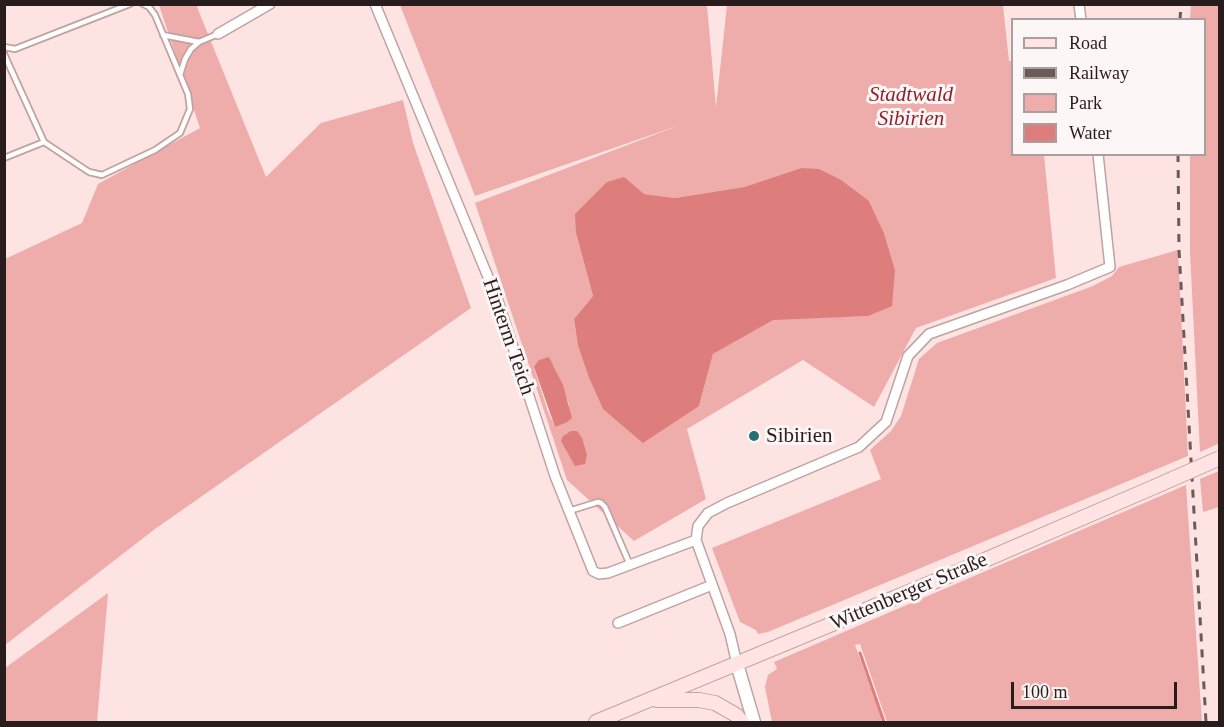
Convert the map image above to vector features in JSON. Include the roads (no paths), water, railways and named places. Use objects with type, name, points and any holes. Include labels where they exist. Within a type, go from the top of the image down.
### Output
[{"type":"main road","name":"Wittenberger Straße","points":[[596,723],[1220,458]]},
{"type":"main road","points":[[649,700],[699,700],[715,703],[736,715],[742,723]]},
{"type":"street","points":[[218,34],[270,4]]},
{"type":"street","name":"Hinterm Teich","points":[[375,4],[498,302],[555,476],[593,571],[599,574],[608,573],[696,540]]},
{"type":"street","points":[[754,723],[730,633],[696,540],[698,526],[708,513],[859,447],[886,422],[908,356],[929,334],[1067,285],[1110,267],[1098,156]]},
{"type":"street","points":[[618,623],[712,585]]},
{"type":"lane","points":[[4,46],[15,49],[130,4]]},
{"type":"lane","points":[[4,54],[44,142],[89,172],[102,175],[155,150],[180,133],[190,110],[188,94],[164,35],[155,15],[149,7],[143,4]]},
{"type":"lane","points":[[180,75],[191,49],[199,42],[218,34]]},
{"type":"lane","points":[[164,35],[199,42]]},
{"type":"lane","points":[[4,158],[44,142]]},
{"type":"lane","points":[[569,511],[601,502],[630,565]]},
{"type":"water","points":[[801,168],[819,169],[841,180],[869,201],[884,233],[895,270],[892,306],[868,316],[773,320],[713,354],[699,406],[643,443],[603,409],[578,346],[574,319],[593,296],[576,233],[575,214],[607,182],[624,177],[644,194],[675,198],[744,187]]},
{"type":"water","points":[[549,357],[563,385],[572,418],[555,427],[534,367],[539,360]]},
{"type":"water","points":[[571,431],[577,431],[582,438],[587,455],[585,464],[575,466],[561,441],[563,436]]},
{"type":"waterway","points":[[860,653],[884,722]]},
{"type":"railway","points":[[1180,18],[1181,4]]},
{"type":"railway","points":[[1178,156],[1179,250],[1206,722]]},
{"type":"place","name":"Sibirien","points":[[754,436]]},
{"type":"park label","name":"Stadtwald Sibirien","points":[[911,107]]}]
